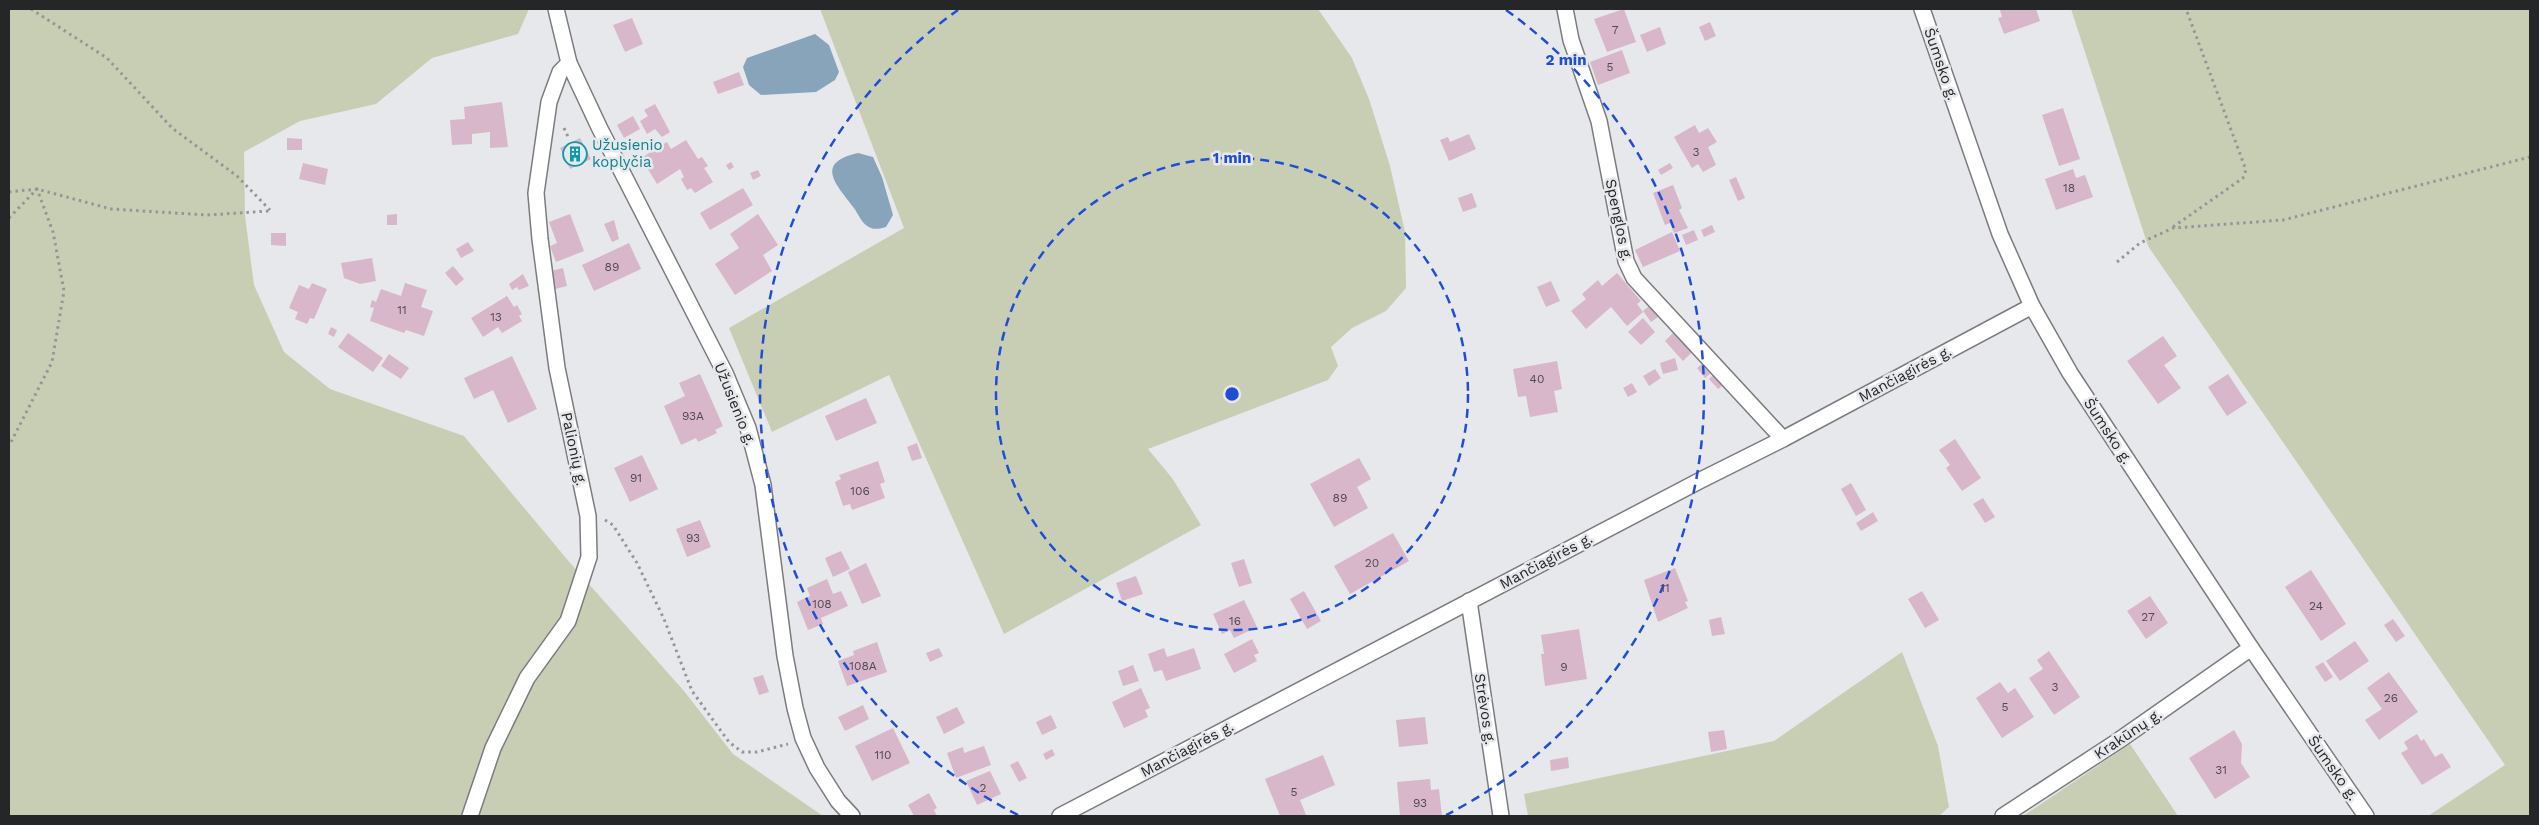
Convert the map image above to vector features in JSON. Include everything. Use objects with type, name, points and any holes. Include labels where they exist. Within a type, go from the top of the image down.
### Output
[{"type":"street","name":"Užusienio g.","points":[[556,9],[569,63],[600,129],[725,373],[748,428],[763,485],[785,656],[803,738],[817,768],[838,801],[852,816]]},
{"type":"street","name":"Spenglos g.","points":[[1565,9],[1570,40],[1600,121],[1626,261],[1634,278],[1783,439]]},
{"type":"street","name":"Šumsko g.","points":[[1922,9],[2000,234],[2032,306],[2070,373],[2251,648],[2366,816]]},
{"type":"street","name":"Palionių g.","points":[[470,816],[494,748],[527,678],[568,621],[589,557],[588,516],[557,368],[540,239],[536,193],[549,102],[560,72],[569,63]]},
{"type":"street","name":"Mančiagirės g.","points":[[1060,816],[1692,484],[1783,439],[2032,306]]},
{"type":"street","name":"Strėvos g.","points":[[1469,601],[1501,816]]},
{"type":"street","name":"Krakūnų g.","points":[[2003,816],[2118,741],[2251,648]]},
{"type":"path","points":[[9,192],[37,189],[111,209],[207,215],[270,210],[237,176],[172,128],[107,58],[31,9]]},
{"type":"path","points":[[2117,262],[2140,243],[2173,228],[2243,178],[2246,170],[2186,9]]},
{"type":"path","points":[[2173,228],[2283,220],[2530,157]]},
{"type":"path","points":[[9,218],[37,189]]},
{"type":"path","points":[[9,446],[52,362],[64,291],[53,232],[37,189]]},
{"type":"path","points":[[588,516],[598,516],[613,524],[637,563],[664,619],[692,691],[729,742],[742,752],[777,748],[803,738]]},
{"type":"green space","points":[[9,9],[529,9],[518,34],[432,58],[376,104],[300,121],[244,152],[245,216],[254,285],[284,352],[330,389],[464,436],[571,564],[684,691],[733,754],[823,816],[9,816]]},
{"type":"green space","points":[[820,9],[1318,9],[1352,58],[1369,99],[1390,166],[1405,232],[1406,288],[1386,311],[1352,328],[1331,347],[1338,366],[1328,380],[1148,449],[1172,478],[1201,525],[1004,634],[889,375],[772,432],[729,328],[904,228]]},
{"type":"green space","points":[[2071,9],[2530,9],[2530,816],[2428,816],[2505,765],[2148,246]]},
{"type":"green space","points":[[1902,652],[1938,746],[1949,807],[1939,816],[1528,816],[1524,794],[1774,741]]},
{"type":"green space","points":[[2130,744],[2178,816],[2023,816]]},
{"type":"water","points":[[815,34],[829,45],[839,72],[835,80],[816,92],[761,95],[749,85],[743,67],[747,58]]},
{"type":"water","points":[[858,153],[873,157],[882,177],[893,215],[886,227],[875,229],[865,225],[836,183],[833,168],[836,162],[844,157]]},
{"type":"building","points":[[1624,9],[1636,42],[1607,52],[1594,19]]},
{"type":"building","points":[[2036,9],[2040,21],[2004,34],[1998,18],[2002,17],[2000,10]]},
{"type":"building","points":[[632,18],[643,44],[625,52],[613,25]]},
{"type":"building","points":[[1710,22],[1716,36],[1705,41],[1699,27]]},
{"type":"building","points":[[1660,27],[1666,44],[1647,52],[1640,35]]},
{"type":"building","points":[[1622,50],[1630,73],[1598,85],[1590,62]]},
{"type":"building","points":[[739,72],[744,85],[718,94],[713,82]]},
{"type":"building","points":[[502,102],[508,147],[490,148],[490,132],[472,134],[472,144],[452,145],[450,120],[465,119],[464,107]]},
{"type":"building","points":[[655,104],[670,132],[662,137],[655,129],[647,134],[640,121],[648,116],[644,110]]},
{"type":"building","points":[[2063,108],[2080,159],[2059,166],[2042,115]]},
{"type":"building","points":[[633,116],[640,129],[624,138],[617,125]]},
{"type":"building","points":[[1695,125],[1699,133],[1708,128],[1717,142],[1708,147],[1716,165],[1703,172],[1698,164],[1692,168],[1674,137]]},
{"type":"building","points":[[1469,134],[1476,149],[1449,161],[1440,140],[1448,137],[1450,142]]},
{"type":"building","points":[[287,138],[302,139],[302,150],[287,150]]},
{"type":"building","name":"Užusienio koplyčia","points":[[580,138],[591,159],[570,169],[560,148]]},
{"type":"building","points":[[686,140],[698,159],[702,157],[708,166],[704,168],[713,182],[695,193],[691,188],[687,190],[681,179],[684,177],[680,169],[657,184],[641,158],[667,142],[671,149]]},
{"type":"building","points":[[731,162],[734,167],[729,170],[726,165]]},
{"type":"building","points":[[303,163],[328,169],[325,185],[299,179]]},
{"type":"building","points":[[1670,163],[1673,168],[1661,175],[1658,170]]},
{"type":"building","points":[[2073,169],[2076,178],[2085,175],[2093,197],[2056,210],[2045,179]]},
{"type":"building","points":[[758,170],[761,176],[753,180],[750,173]]},
{"type":"building","points":[[1736,177],[1745,198],[1738,201],[1729,180]]},
{"type":"building","points":[[1673,185],[1682,208],[1679,210],[1688,228],[1674,233],[1670,223],[1665,225],[1653,193]]},
{"type":"building","points":[[743,188],[753,205],[710,230],[700,213]]},
{"type":"building","points":[[1472,193],[1477,207],[1463,212],[1458,198]]},
{"type":"building","points":[[397,214],[397,225],[387,225],[387,215]]},
{"type":"building","points":[[570,214],[584,251],[556,262],[550,246],[557,243],[549,222]]},
{"type":"building","points":[[758,214],[778,245],[763,255],[772,271],[735,295],[715,264],[739,248],[730,234]]},
{"type":"building","points":[[614,220],[619,239],[612,242],[604,224]]},
{"type":"building","points":[[1712,225],[1715,232],[1704,237],[1701,230]]},
{"type":"building","points":[[1694,230],[1698,240],[1686,245],[1682,235]]},
{"type":"building","points":[[1672,232],[1680,251],[1643,267],[1635,250]]},
{"type":"building","points":[[271,233],[286,233],[286,246],[271,245]]},
{"type":"building","points":[[468,242],[474,251],[461,258],[456,249]]},
{"type":"building","points":[[629,243],[641,269],[594,291],[582,265]]},
{"type":"building","points":[[372,258],[376,281],[360,284],[344,278],[341,263]]},
{"type":"building","points":[[453,266],[464,279],[456,286],[445,273]]},
{"type":"building","points":[[563,268],[567,286],[555,289],[551,271]]},
{"type":"building","points":[[1617,273],[1641,301],[1637,304],[1643,312],[1627,326],[1611,307],[1586,329],[1571,311],[1586,299],[1582,294],[1598,280],[1602,286]]},
{"type":"building","points":[[523,274],[529,286],[519,290],[517,287],[512,290],[509,284]]},
{"type":"building","points":[[1551,281],[1560,301],[1546,307],[1537,287]]},
{"type":"building","points":[[312,283],[327,289],[314,319],[310,318],[307,324],[295,319],[298,312],[289,308],[299,285],[309,289]]},
{"type":"building","points":[[405,283],[427,290],[421,307],[433,311],[424,336],[406,330],[404,333],[370,321],[374,308],[370,307],[372,300],[376,302],[381,289],[401,296]]},
{"type":"building","points":[[507,296],[514,307],[517,305],[522,314],[519,316],[522,321],[502,333],[498,327],[483,337],[471,318]]},
{"type":"building","points":[[1649,306],[1658,317],[1651,322],[1643,311]]},
{"type":"building","points":[[1643,318],[1655,332],[1641,345],[1628,332]]},
{"type":"building","points":[[331,327],[337,330],[334,337],[328,334]]},
{"type":"building","points":[[1675,331],[1693,351],[1683,361],[1665,341]]},
{"type":"building","points":[[348,333],[383,358],[373,372],[338,347]]},
{"type":"building","points":[[2163,336],[2177,356],[2164,365],[2181,388],[2158,404],[2127,361]]},
{"type":"building","points":[[389,354],[409,368],[401,379],[381,366]]},
{"type":"building","points":[[512,356],[537,409],[508,423],[493,390],[474,399],[464,378]]},
{"type":"building","points":[[1675,358],[1678,370],[1663,374],[1660,363]]},
{"type":"building","points":[[1557,361],[1562,389],[1554,391],[1558,412],[1530,417],[1526,396],[1518,397],[1513,369]]},
{"type":"building","points":[[1702,364],[1710,374],[1705,378],[1697,368]]},
{"type":"building","points":[[1655,369],[1661,378],[1649,386],[1643,376]]},
{"type":"building","points":[[700,374],[723,426],[715,430],[717,433],[698,442],[696,438],[681,445],[664,406],[685,396],[679,383]]},
{"type":"building","points":[[2228,374],[2247,403],[2227,416],[2208,387]]},
{"type":"building","points":[[1713,375],[1722,386],[1718,389],[1709,379]]},
{"type":"building","points":[[1632,383],[1637,392],[1628,397],[1623,388]]},
{"type":"building","points":[[866,398],[877,423],[836,441],[825,416]]},
{"type":"building","points":[[1955,439],[1981,478],[1962,491],[1946,468],[1950,465],[1939,450]]},
{"type":"building","points":[[917,443],[922,458],[912,461],[907,447]]},
{"type":"building","points":[[642,455],[658,489],[630,502],[614,468]]},
{"type":"building","points":[[1359,458],[1371,479],[1357,487],[1368,508],[1334,527],[1310,484]]},
{"type":"building","points":[[878,461],[885,482],[880,484],[885,498],[852,510],[850,504],[843,506],[835,482],[841,479],[839,475]]},
{"type":"building","points":[[1851,483],[1866,510],[1856,516],[1841,489]]},
{"type":"building","points":[[1983,498],[1995,517],[1985,523],[1973,504]]},
{"type":"building","points":[[1873,512],[1878,521],[1861,531],[1856,523]]},
{"type":"building","points":[[700,520],[711,547],[687,557],[676,529]]},
{"type":"building","points":[[1393,533],[1409,561],[1350,594],[1334,566]]},
{"type":"building","points":[[841,551],[850,569],[833,577],[825,558]]},
{"type":"building","points":[[1244,559],[1252,583],[1239,587],[1231,563]]},
{"type":"building","points":[[866,563],[881,596],[862,604],[848,572]]},
{"type":"building","points":[[1675,568],[1688,601],[1685,602],[1688,608],[1658,622],[1644,580]]},
{"type":"building","points":[[2311,570],[2346,624],[2321,641],[2285,587]]},
{"type":"building","points":[[1136,576],[1143,594],[1122,601],[1116,583]]},
{"type":"building","points":[[827,579],[833,594],[841,591],[848,606],[821,618],[823,624],[808,630],[797,602],[810,596],[807,588]]},
{"type":"building","points":[[1304,591],[1321,621],[1307,629],[1290,599]]},
{"type":"building","points":[[1922,591],[1939,620],[1925,628],[1908,599]]},
{"type":"building","points":[[2150,596],[2168,623],[2146,639],[2127,611]]},
{"type":"building","points":[[1244,600],[1257,627],[1234,638],[1230,630],[1222,634],[1213,614]]},
{"type":"building","points":[[1721,617],[1725,634],[1712,636],[1709,620]]},
{"type":"building","points":[[2393,619],[2405,636],[2396,642],[2384,625]]},
{"type":"building","points":[[1579,629],[1587,679],[1545,686],[1541,654],[1544,654],[1541,635]]},
{"type":"building","points":[[1252,639],[1259,653],[1254,655],[1257,661],[1234,673],[1224,654]]},
{"type":"building","points":[[2355,641],[2369,661],[2340,681],[2326,661]]},
{"type":"building","points":[[877,642],[887,672],[847,686],[838,661],[854,655],[853,651]]},
{"type":"building","points":[[939,648],[943,656],[930,662],[926,653]]},
{"type":"building","points":[[1164,648],[1167,657],[1194,648],[1201,669],[1166,681],[1162,670],[1154,672],[1148,654]]},
{"type":"building","points":[[2049,651],[2080,697],[2054,715],[2029,678],[2043,669],[2037,660]]},
{"type":"building","points":[[2323,662],[2333,677],[2325,682],[2315,667]]},
{"type":"building","points":[[1133,665],[1139,681],[1123,686],[1118,671]]},
{"type":"building","points":[[2389,672],[2418,712],[2379,740],[2365,720],[2382,709],[2367,688]]},
{"type":"building","points":[[763,675],[769,692],[759,695],[753,678]]},
{"type":"building","points":[[2000,682],[2008,693],[2015,688],[2034,717],[2002,738],[1976,698]]},
{"type":"building","points":[[1141,688],[1150,708],[1145,710],[1148,717],[1124,728],[1112,702]]},
{"type":"building","points":[[863,705],[869,719],[845,731],[838,717]]},
{"type":"building","points":[[957,707],[965,723],[944,734],[936,717]]},
{"type":"building","points":[[1051,715],[1057,728],[1042,735],[1036,722]]},
{"type":"building","points":[[1425,717],[1428,744],[1399,747],[1396,720]]},
{"type":"building","points":[[893,728],[910,763],[872,781],[855,746]]},
{"type":"building","points":[[1724,730],[1727,749],[1711,752],[1708,732]]},
{"type":"building","points":[[2234,730],[2242,744],[2241,763],[2250,777],[2215,799],[2189,758]]},
{"type":"building","points":[[2417,734],[2421,741],[2424,739],[2435,757],[2442,753],[2451,767],[2422,785],[2401,753],[2408,749],[2404,742]]},
{"type":"building","points":[[984,746],[991,765],[956,778],[947,753],[963,747],[964,753]]},
{"type":"building","points":[[1052,749],[1055,755],[1046,760],[1043,754]]},
{"type":"building","points":[[1323,755],[1335,785],[1300,800],[1306,815],[1280,816],[1265,779]]},
{"type":"building","points":[[1568,757],[1569,768],[1551,771],[1550,760]]},
{"type":"building","points":[[1018,761],[1027,778],[1019,782],[1010,765]]},
{"type":"building","points":[[990,771],[1001,794],[977,805],[966,781]]},
{"type":"building","points":[[1430,779],[1431,790],[1439,789],[1442,816],[1400,816],[1397,782]]},
{"type":"building","points":[[929,793],[937,808],[934,810],[937,816],[914,816],[908,805]]},
{"type":"place","name":"Užusienio koplyčia","points":[[575,154]]}]
